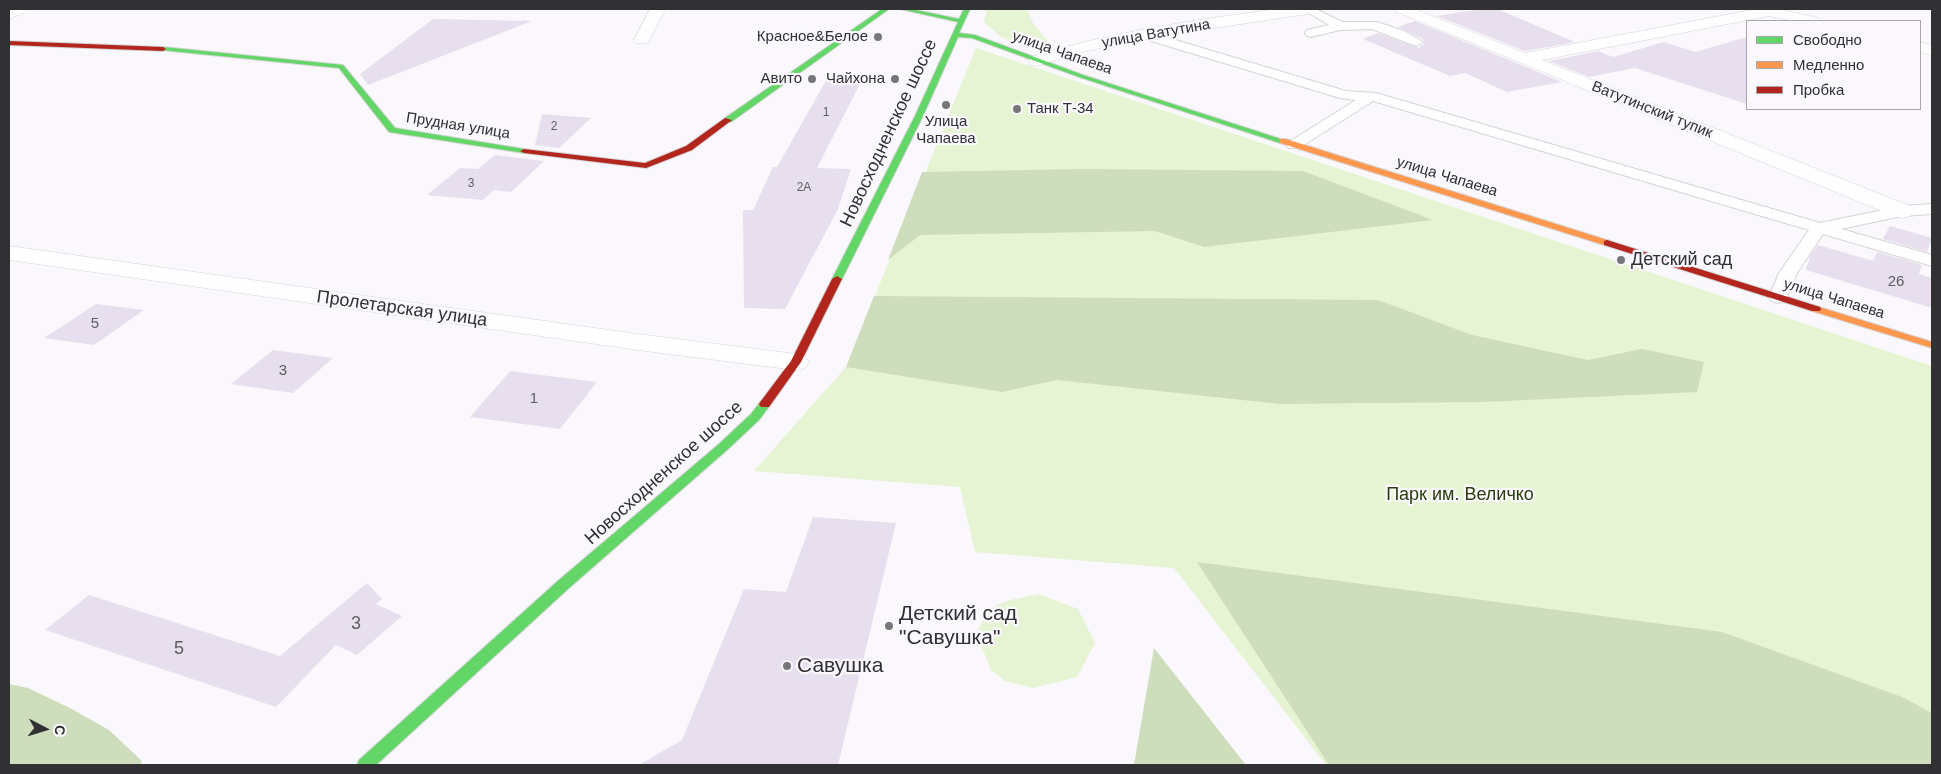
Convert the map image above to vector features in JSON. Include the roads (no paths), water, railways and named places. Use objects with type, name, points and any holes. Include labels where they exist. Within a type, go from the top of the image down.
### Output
[{"type":"street","points":[[9,14],[20,9]]},
{"type":"street","points":[[642,40],[656,9]]},
{"type":"street","name":"Прудная улица","points":[[9,44],[141,47],[341,66],[392,130],[515,150],[646,166],[689,148],[886,9]]},
{"type":"street","points":[[903,9],[961,21]]},
{"type":"street","name":"Новосходненское шоссе","points":[[365,765],[564,584],[723,447],[755,417],[796,362],[919,116],[967,9]]},
{"type":"street","name":"улица Ватутина","points":[[1037,61],[1062,51],[1142,34],[1308,9]]},
{"type":"street","name":"Ватутинский тупик","points":[[1402,9],[1902,211]]},
{"type":"street","points":[[1524,58],[1770,11],[1809,20]]},
{"type":"street","name":"улица Чапаева","points":[[955,34],[973,36],[1037,61],[1294,145],[1932,346]]},
{"type":"street","name":"Пролетарская улица","points":[[9,253],[645,343],[796,362]]},
{"type":"lane","points":[[1308,9],[1340,26]]},
{"type":"lane","points":[[1311,33],[1340,26],[1373,25],[1417,42]]},
{"type":"lane","points":[[1142,34],[1345,95],[1371,96],[1932,261]]},
{"type":"lane","points":[[1294,145],[1371,96]]},
{"type":"lane","points":[[1778,297],[1788,273],[1819,228],[1902,211],[1932,209]]},
{"type":"place","name":"Красное&Белое","points":[[878,37]]},
{"type":"place","name":"Авито","points":[[812,79]]},
{"type":"place","name":"Чайхона","points":[[895,79]]},
{"type":"place","name":"Улица Чапаева","points":[[946,105]]},
{"type":"place","name":"Танк Т-34","points":[[1017,109]]},
{"type":"place","name":"Детский сад","points":[[1621,260]]},
{"type":"place","name":"Детский сад \"Савушка\"","points":[[889,626]]},
{"type":"place","name":"Савушка","points":[[787,666]]},
{"type":"park label","name":"Парк им. Величко","points":[[1460,495]]}]
